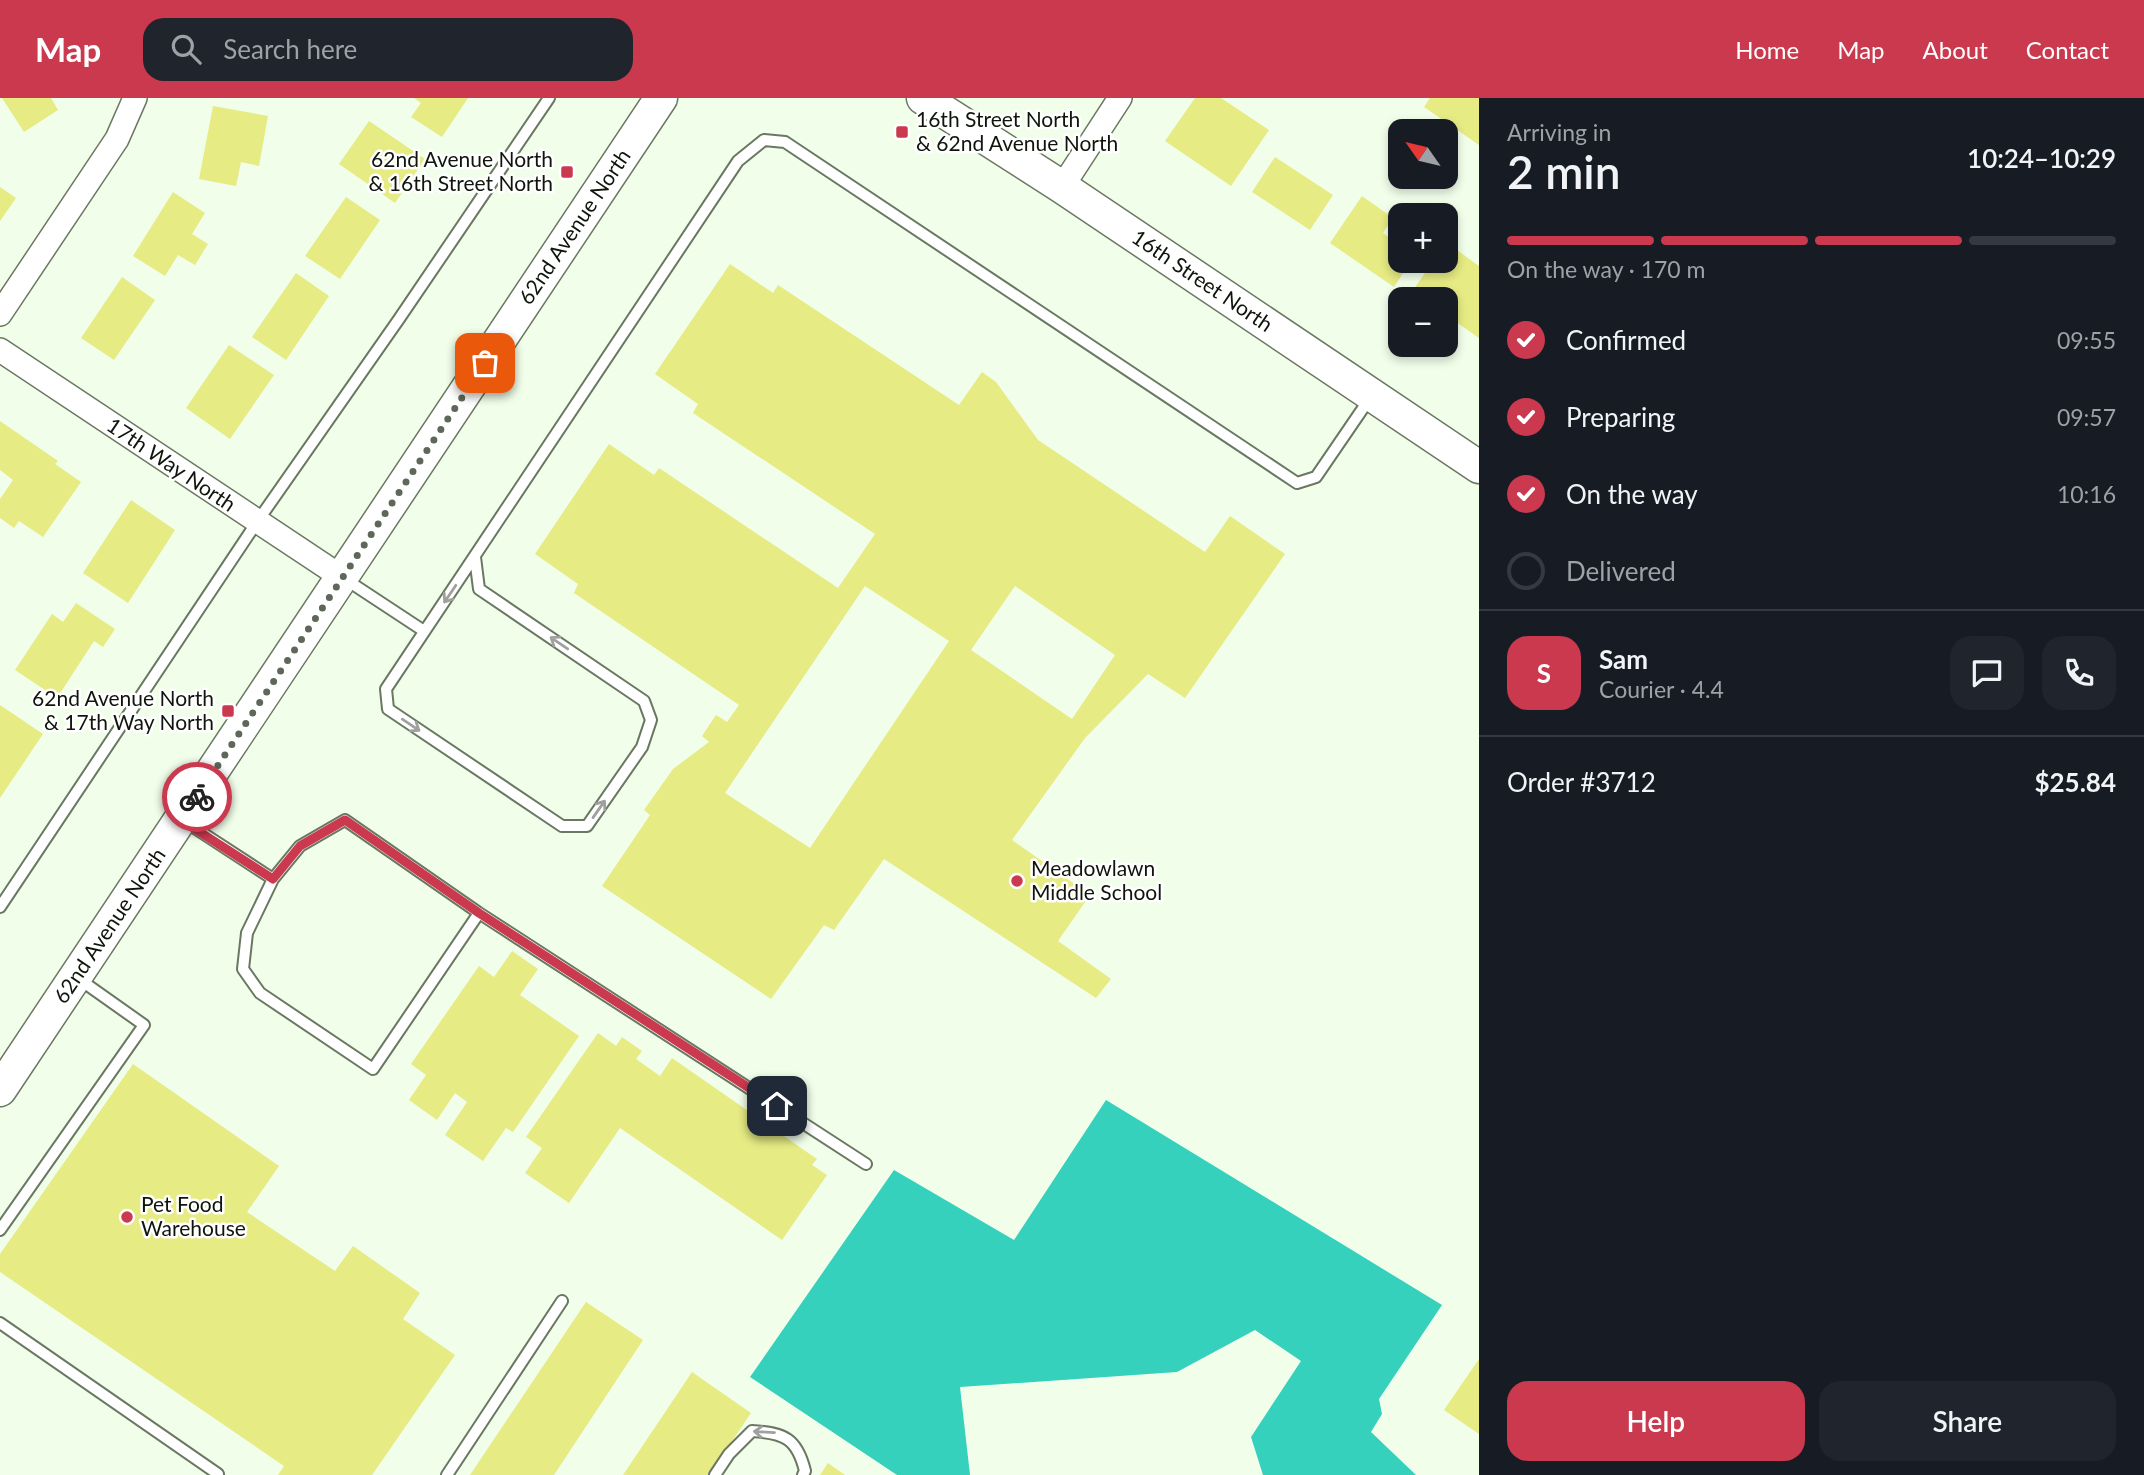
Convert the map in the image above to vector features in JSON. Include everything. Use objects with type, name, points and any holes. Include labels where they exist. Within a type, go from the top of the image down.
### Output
[{"type":"street","points":[[0,314],[117,139],[136,101],[135,98]]},
{"type":"street","name":"62nd Avenue North","points":[[0,1090],[661,98]]},
{"type":"street","name":"16th Street North","points":[[923,98],[1062,187],[1479,467]]},
{"type":"street","points":[[1062,187],[1120,98]]},
{"type":"street","name":"17th Way North","points":[[0,350],[343,578]]},
{"type":"lane","points":[[0,907],[257,522],[549,98]]},
{"type":"lane","points":[[475,557],[479,589],[644,701],[651,720],[642,747],[587,826],[562,826],[388,709],[386,689],[737,161],[764,140],[785,142],[1297,483],[1316,477],[1372,395]]},
{"type":"lane","points":[[343,578],[424,631]]},
{"type":"lane","points":[[181,820],[273,879]]},
{"type":"lane","points":[[479,913],[373,1069],[260,993],[243,969],[247,933],[273,879],[300,846],[345,820],[479,913],[866,1164]]},
{"type":"lane","points":[[0,1230],[144,1025],[76,977]]},
{"type":"lane","points":[[447,1475],[562,1301]]},
{"type":"lane","points":[[0,1323],[218,1474]]},
{"type":"lane","points":[[715,1475],[752,1431],[776,1432],[800,1450],[805,1471],[803,1475]]},
{"type":"water","points":[[1106,1100],[1442,1305],[1379,1399],[1382,1414],[1371,1432],[1416,1475],[1263,1475],[1251,1437],[1301,1361],[1255,1330],[1177,1372],[960,1387],[970,1475],[897,1475],[750,1377],[894,1170],[1014,1240]]},
{"type":"building","points":[[2,98],[51,98],[58,110],[24,132]]},
{"type":"building","points":[[414,98],[468,98],[442,137],[411,117],[421,103]]},
{"type":"building","points":[[1195,98],[1221,98],[1269,130],[1231,186],[1165,141]]},
{"type":"building","points":[[1430,98],[1479,98],[1479,145],[1458,130],[1458,119],[1441,119],[1424,107]]},
{"type":"building","points":[[213,106],[268,116],[259,166],[241,162],[236,186],[199,179]]},
{"type":"building","points":[[369,121],[425,159],[395,203],[339,164]]},
{"type":"building","points":[[1275,157],[1333,195],[1310,230],[1252,192]]},
{"type":"building","points":[[0,187],[16,198],[0,221]]},
{"type":"building","points":[[173,192],[205,213],[192,234],[208,244],[195,265],[178,255],[165,276],[133,256]]},
{"type":"building","points":[[1362,196],[1388,214],[1388,226],[1383,233],[1388,237],[1388,273],[1403,273],[1394,287],[1330,243]]},
{"type":"building","points":[[346,197],[380,220],[340,279],[305,256]]},
{"type":"building","points":[[1458,251],[1479,266],[1479,338],[1458,323],[1458,287],[1415,287],[1425,273],[1458,273]]},
{"type":"building","points":[[730,264],[773,293],[778,285],[959,405],[982,372],[996,382],[1038,440],[1205,552],[1230,516],[1285,554],[1185,698],[1148,674],[1085,738],[1012,840],[1090,895],[1058,941],[1111,979],[1096,998],[884,859],[834,930],[824,925],[771,999],[602,886],[650,815],[644,810],[673,769],[709,742],[702,736],[716,715],[727,722],[739,705],[574,593],[578,584],[535,554],[609,444],[654,475],[659,468],[838,588],[875,534],[693,413],[698,404],[655,374]],"holes":[[[865,586],[949,641],[810,848],[725,793]],[[1015,586],[1115,655],[1072,719],[971,650]]]},
{"type":"building","points":[[296,273],[329,296],[286,360],[252,337]]},
{"type":"building","points":[[122,277],[155,300],[114,360],[81,338]]},
{"type":"building","points":[[229,345],[274,375],[230,439],[186,408]]},
{"type":"building","points":[[0,421],[58,461],[55,464],[81,482],[43,537],[19,521],[14,528],[0,518],[0,499],[13,480],[0,470]]},
{"type":"building","points":[[131,500],[175,530],[128,603],[83,573]]},
{"type":"building","points":[[76,603],[115,629],[103,647],[94,641],[57,698],[15,670],[52,614],[63,622]]},
{"type":"building","points":[[0,705],[43,734],[0,798]]},
{"type":"building","points":[[512,951],[538,969],[520,995],[579,1036],[513,1132],[506,1128],[483,1161],[445,1135],[467,1102],[455,1093],[437,1120],[409,1100],[426,1075],[411,1064],[479,966],[494,977]]},
{"type":"building","points":[[598,1033],[616,1046],[622,1037],[642,1051],[636,1059],[660,1076],[672,1058],[817,1159],[812,1165],[827,1175],[782,1240],[620,1128],[569,1203],[525,1173],[542,1148],[526,1137]]},
{"type":"building","points":[[133,1064],[279,1166],[247,1212],[335,1271],[353,1246],[420,1293],[403,1319],[455,1355],[372,1475],[278,1475],[284,1466],[0,1272],[0,1254]]},
{"type":"building","points":[[586,1302],[643,1340],[554,1475],[470,1475]]},
{"type":"building","points":[[1479,1359],[1479,1434],[1444,1410]]},
{"type":"building","points":[[692,1372],[751,1413],[709,1475],[623,1475]]},
{"type":"building","points":[[828,1463],[845,1475],[820,1475]]},
{"type":"way so far","points":[[197,797],[485,363]]},
{"type":"place","name":"16th Street North & 62nd Avenue North","points":[[902,132]]},
{"type":"place","name":"62nd Avenue North & 16th Street North","points":[[567,172]]},
{"type":"place","name":"62nd Avenue North & 17th Way North","points":[[228,711]]},
{"type":"place","name":"Meadowlawn Middle School","points":[[1017,881]]},
{"type":"place","name":"Pet Food Warehouse","points":[[127,1217]]},
{"type":"route","points":[[197,797],[181,820],[273,879],[300,846],[345,820],[479,913],[777,1106]]}]
